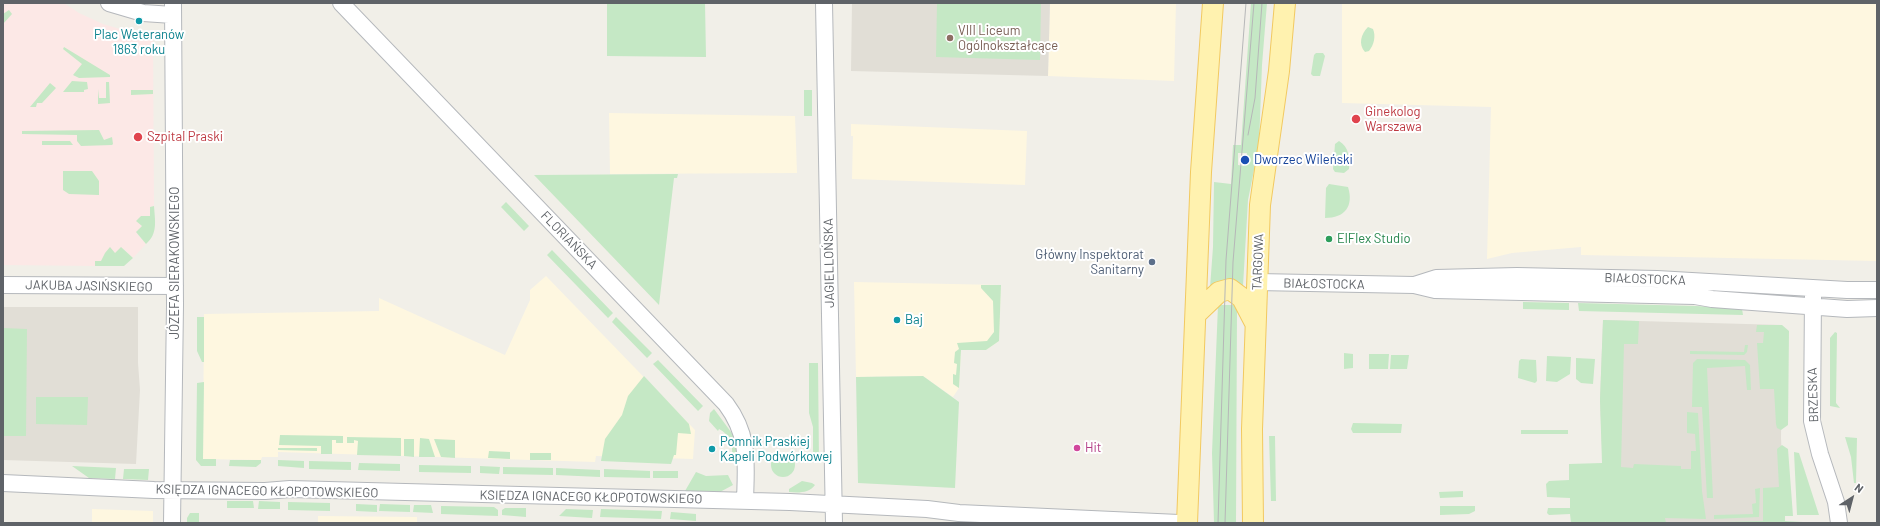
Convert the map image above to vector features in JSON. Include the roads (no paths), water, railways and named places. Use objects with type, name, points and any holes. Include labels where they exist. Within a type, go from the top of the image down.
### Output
[{"type":"main road","points":[[1187,523],[1201,172],[1213,3]]},
{"type":"main road","name":"TARGOWA","points":[[1253,523],[1252,429],[1262,190],[1279,71],[1285,3]]},
{"type":"main road","points":[[1196,314],[1219,292],[1230,289],[1242,298],[1256,325]]},
{"type":"street","points":[[109,3],[144,13],[173,9]]},
{"type":"street","name":"FLORIAŃSKA","points":[[341,3],[726,404],[739,424],[746,446],[745,501]]},
{"type":"street","name":"JAGIELLOŃSKA","points":[[824,3],[834,523]]},
{"type":"street","name":"JÓZEFA SIERAKOWSKIEGO","points":[[172,523],[175,286],[173,9]]},
{"type":"street","name":"BIAŁOSTOCKA","points":[[1414,286],[1436,278],[1517,276],[1657,279],[1847,290],[1877,290]]},
{"type":"street","name":"BIAŁOSTOCKA","points":[[1257,282],[1414,286],[1435,290],[1695,296],[1712,300],[1847,309],[1877,308]]},
{"type":"street","name":"JAKUBA JASIŃSKIEGO","points":[[3,285],[175,286]]},
{"type":"street","name":"BRZESKA","points":[[1813,288],[1812,421],[1820,454],[1836,502],[1839,523]]},
{"type":"street","name":"KSIĘDZA IGNACEGO KŁOPOTOWSKIEGO","points":[[3,483],[173,490],[265,491],[290,489],[745,501],[833,504],[927,509],[959,513],[1179,523]]},
{"type":"tram line","points":[[1218,523],[1226,260],[1246,3]]},
{"type":"tram line","points":[[1225,523],[1233,262],[1254,3]]},
{"type":"tram line","points":[[1248,135],[1255,98],[1262,3]]},
{"type":"place","name":"Plac Weteranów 1863 roku","points":[[139,21]]},
{"type":"place","name":"VIII Liceum Ogólnokształcące","points":[[950,38]]},
{"type":"place","name":"Ginekolog Warszawa","points":[[1356,119]]},
{"type":"place","name":"Szpital Praski","points":[[138,137]]},
{"type":"place","name":"Dworzec Wileński","points":[[1245,160]]},
{"type":"place","name":"ElFlex Studio","points":[[1329,239]]},
{"type":"place","name":"Główny Inspektorat Sanitarny","points":[[1152,262]]},
{"type":"place","name":"Baj","points":[[897,320]]},
{"type":"place","name":"Hit","points":[[1077,448]]},
{"type":"place","name":"Pomnik Praskiej Kapeli Podwórkowej","points":[[712,449]]}]
